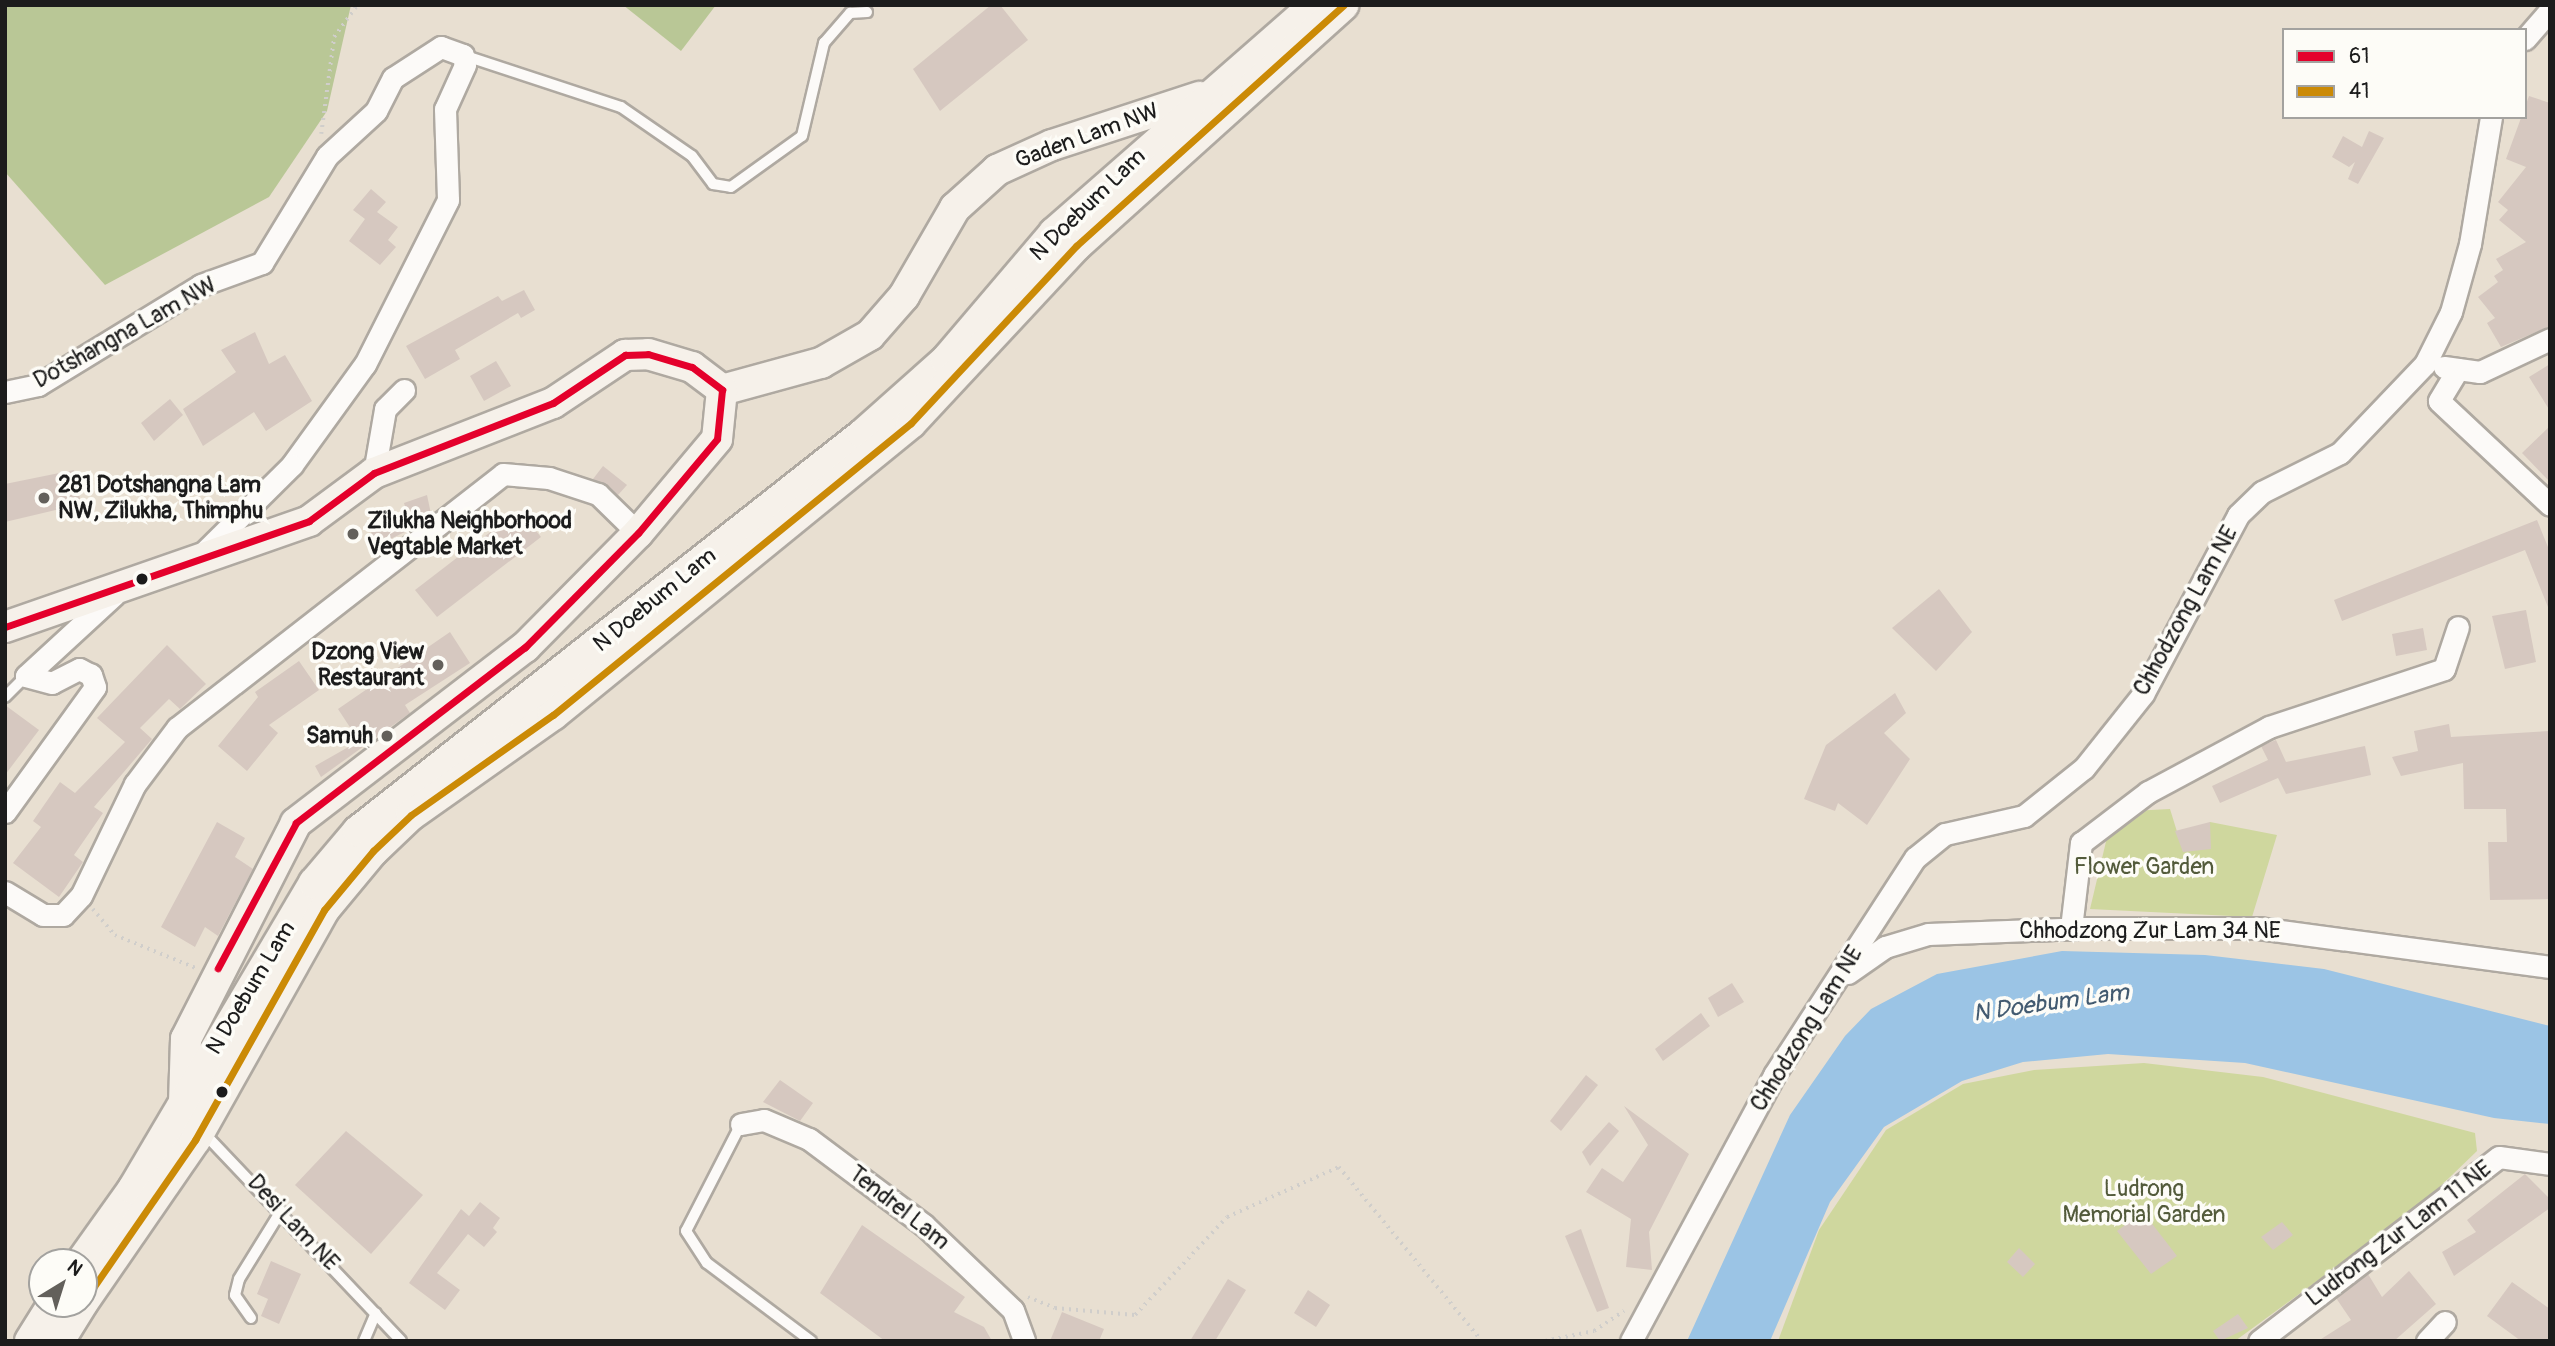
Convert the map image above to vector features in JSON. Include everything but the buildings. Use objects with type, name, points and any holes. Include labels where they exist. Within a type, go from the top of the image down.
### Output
[{"type":"main road","name":"N Doebum Lam","points":[[98,1276],[188,1115],[205,1065],[314,883],[358,831],[863,434],[946,360],[1054,233],[1210,93],[1289,17],[1314,5]]},
{"type":"main road","name":"N Doebum Lam","points":[[91,1248],[188,1115],[324,910],[373,851],[411,815],[553,715],[911,423],[1076,246],[1344,5]]},
{"type":"main road","name":"Gaden Lam NW","points":[[722,390],[821,363],[870,335],[904,296],[955,208],[998,170],[1052,145],[1210,93]]},
{"type":"main road","points":[[5,627],[309,521],[374,473],[553,403],[625,355],[649,354],[692,367],[722,390],[717,439],[638,533],[525,647],[296,823],[214,975],[186,1039],[188,1115]]},
{"type":"main road","points":[[198,1009],[205,1065]]},
{"type":"main road","points":[[30,1341],[44,1318]]},
{"type":"main road","name":"N Doebum Lam","points":[[59,1341],[74,1318]]},
{"type":"street","points":[[2527,37],[2550,10]]},
{"type":"street","name":"Dotshangna Lam NW","points":[[5,392],[38,384],[201,285],[262,263],[327,156],[376,111],[393,78],[441,47],[463,55]]},
{"type":"street","points":[[198,559],[292,465],[365,364],[448,200],[445,109],[466,65],[463,55]]},
{"type":"street","name":"Chhodzong Lam NE","points":[[1631,1341],[1774,1075],[1844,976],[1915,858],[1944,834],[2024,816],[2084,768],[2143,694],[2238,515],[2262,492],[2340,453],[2425,364],[2451,312],[2470,244],[2491,119]]},
{"type":"street","points":[[2425,364],[2480,372],[2550,339]]},
{"type":"street","points":[[2458,369],[2440,401],[2550,505]]},
{"type":"street","points":[[374,473],[385,409],[404,390]]},
{"type":"street","points":[[5,892],[43,915],[63,915],[81,896],[135,784],[177,728],[474,493],[503,474],[549,478],[598,494],[638,533]]},
{"type":"street","points":[[26,676],[123,587]]},
{"type":"street","points":[[2071,928],[2081,843],[2148,792],[2269,727],[2444,669],[2458,627]]},
{"type":"street","points":[[5,812],[95,687],[91,675],[79,669],[52,683],[26,676]]},
{"type":"street","name":"Chhodzong Zur Lam 34 NE","points":[[1844,976],[1885,947],[1928,934],[2071,928],[2258,928],[2550,967]]},
{"type":"street","name":"Tendrel Lam","points":[[741,1124],[764,1120],[808,1139],[924,1225],[1013,1310],[1024,1341]]},
{"type":"street","name":"Ludrong Zur Lam 11 NE","points":[[2259,1341],[2499,1157],[2550,1164]]},
{"type":"street","points":[[2427,1341],[2445,1322]]},
{"type":"lane","points":[[463,55],[621,107],[692,156],[713,184],[731,187],[802,136],[824,43],[850,13],[867,12]]},
{"type":"lane","points":[[5,697],[26,676]]},
{"type":"lane","name":"Desi Lam NE","points":[[188,1115],[401,1341]]},
{"type":"lane","points":[[741,1124],[686,1231],[708,1263],[811,1341]]},
{"type":"lane","points":[[251,1318],[235,1295],[239,1279],[281,1211]]},
{"type":"lane","points":[[364,1341],[376,1313]]},
{"type":"path","points":[[327,156],[321,147],[323,84],[334,37],[357,5]]},
{"type":"path","points":[[81,896],[115,935],[214,975]]},
{"type":"path","points":[[1013,1310],[1032,1295],[1055,1308],[1135,1315],[1227,1217],[1339,1167],[1482,1341]]},
{"type":"path","points":[[1545,1341],[1594,1331],[1635,1301]]},
{"type":"green space","points":[[5,5],[351,5],[327,111],[269,197],[105,285],[5,172]]},
{"type":"green space","points":[[623,5],[716,5],[681,51]]},
{"type":"green space","name":"Flower Garden","points":[[2170,809],[2183,851],[2210,822],[2277,835],[2252,917],[2090,909],[2113,812]]},
{"type":"green space","name":"Ludrong Memorial Garden","points":[[2144,1063],[2263,1077],[2475,1133],[2477,1151],[2422,1204],[2235,1341],[1778,1341],[1819,1230],[1886,1130],[1963,1084],[2034,1070]]},
{"type":"water","points":[[2062,951],[2205,955],[2324,969],[2550,1026],[2550,1124],[2494,1118],[2245,1063],[2108,1054],[2023,1062],[1962,1081],[1884,1127],[1830,1202],[1770,1341],[1687,1341],[1790,1115],[1845,1036],[1871,1009],[1937,974]]},
{"type":"transit line","name":"41","points":[[98,1281],[195,1140],[324,910],[373,851],[411,815],[553,715],[911,423],[1076,246],[1344,5]]},
{"type":"transit line","name":"61","points":[[5,627],[309,521],[374,473],[553,403],[625,355],[648,354],[692,367],[722,390],[717,439],[638,533],[525,647],[296,823],[218,968]]},
{"type":"place","name":"281 Dotshangna Lam NW, Zilukha, Thimphu","points":[[44,498]]},
{"type":"place","name":"Zilukha Neighborhood Vegtable Market","points":[[353,534]]},
{"type":"place","name":"Dzong View Restaurant","points":[[438,665]]},
{"type":"place","name":"Samuh","points":[[387,736]]}]
